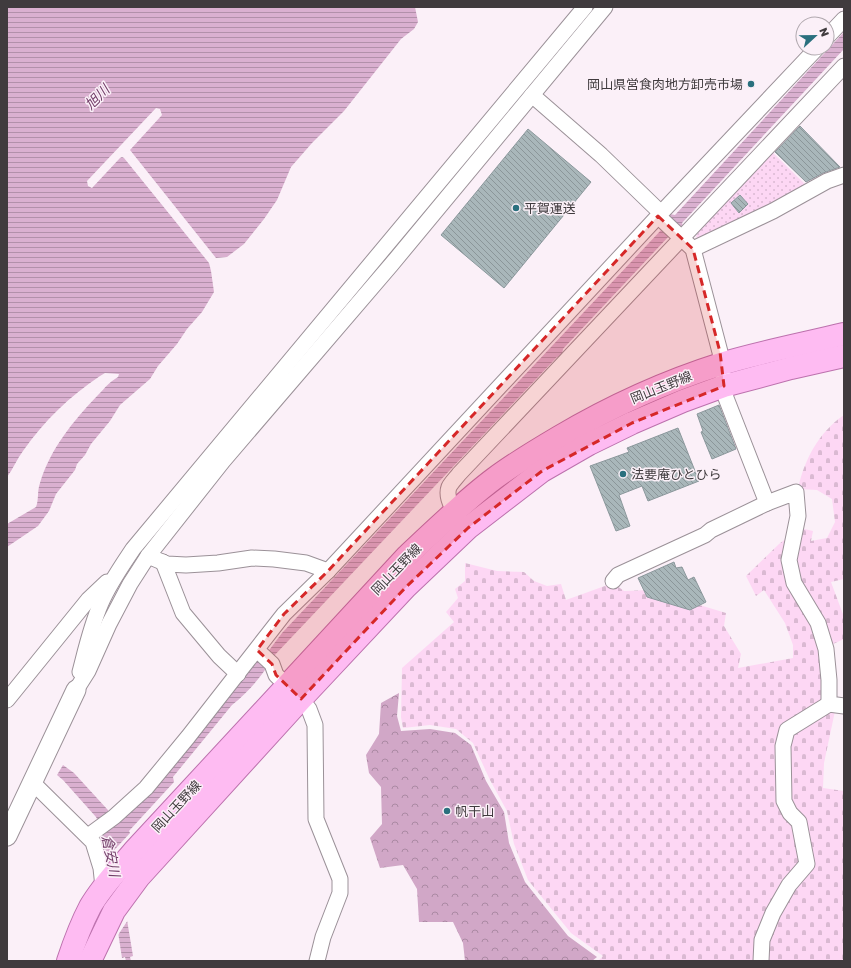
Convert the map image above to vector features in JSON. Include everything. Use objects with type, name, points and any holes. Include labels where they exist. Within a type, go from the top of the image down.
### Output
[{"type":"main road","name":"岡山玉野線","points":[[90,961],[114,911],[139,877],[407,556],[454,512],[495,478],[531,454],[580,425],[627,400],[677,379],[721,364],[844,334]]},
{"type":"main road","name":"岡山玉野線","points":[[68,961],[73,945],[90,907],[106,884],[134,851],[294,693],[468,528],[542,471],[589,444],[632,423],[683,401],[724,386],[791,368],[844,356]]},
{"type":"street","points":[[76,690],[89,636],[101,603],[117,573],[133,549],[585,7]]},
{"type":"street","points":[[7,836],[76,690],[88,672],[109,624],[130,584],[148,556],[223,461],[391,265],[605,7]]},
{"type":"street","points":[[835,29],[844,19]]},
{"type":"street","points":[[94,831],[114,817],[146,788],[188,738],[238,674],[263,656],[284,614],[328,571],[661,217],[810,56]]},
{"type":"street","points":[[468,528],[454,512],[448,498],[449,487],[459,474],[678,236],[844,66]]},
{"type":"street","points":[[532,95],[601,155],[678,236],[693,249],[720,352],[726,398],[767,503]]},
{"type":"street","points":[[693,249],[773,211],[827,181],[844,175]]},
{"type":"street","points":[[613,581],[618,575],[706,535],[710,530],[767,503],[796,492],[798,516],[789,560],[794,583],[818,623],[826,649],[829,680],[829,704]]},
{"type":"street","points":[[148,556],[163,562],[186,565],[218,563],[252,558],[274,558],[306,564],[328,571]]},
{"type":"street","points":[[163,562],[183,614],[219,656],[238,674]]},
{"type":"street","points":[[7,700],[88,600],[117,573]]},
{"type":"street","points":[[263,656],[276,675],[309,710],[315,725],[316,819],[340,879],[340,893],[323,937],[317,961]]},
{"type":"street","points":[[761,961],[762,940],[773,913],[789,885],[807,864],[799,822],[790,813],[784,801],[783,746],[787,730],[829,704],[844,706]]},
{"type":"street","points":[[32,782],[94,831],[96,847],[106,884]]},
{"type":"highlighted area","points":[[658,216],[693,249],[720,352],[724,386],[632,423],[542,471],[468,528],[406,587],[301,699],[276,675],[272,664],[257,650],[284,614],[328,571]]},
{"type":"green space","points":[[771,151],[809,188],[700,240],[697,238],[696,236],[707,220]]},
{"type":"green space","points":[[844,415],[844,579],[831,582],[844,617],[844,639],[831,645],[835,711],[824,763],[823,788],[844,791],[844,961],[598,961],[603,956],[571,933],[528,880],[514,844],[507,811],[490,780],[473,743],[456,729],[430,725],[403,728],[401,717],[402,668],[454,622],[446,612],[458,598],[455,589],[465,581],[465,563],[497,571],[524,572],[534,581],[547,586],[561,584],[566,600],[613,583],[624,591],[650,590],[726,613],[724,626],[741,654],[738,668],[793,658],[793,645],[785,623],[764,590],[756,596],[746,576],[779,544],[800,528],[813,531],[811,541],[827,538],[835,522],[832,499],[817,490],[798,489],[804,468],[820,438]]},
{"type":"green space","points":[[399,693],[397,716],[401,731],[430,729],[455,733],[471,745],[486,781],[504,812],[509,843],[525,882],[568,936],[597,957],[592,961],[465,961],[463,943],[453,922],[419,922],[417,889],[403,865],[380,868],[370,838],[382,824],[381,787],[369,773],[366,755],[379,734],[381,703]]},
{"type":"water","name":"旭川","points":[[8,7],[415,7],[418,22],[414,29],[401,39],[344,111],[312,143],[291,167],[277,200],[264,219],[244,244],[227,257],[216,258],[130,150],[162,115],[160,109],[156,108],[87,181],[88,186],[92,188],[120,158],[124,158],[209,263],[214,292],[202,312],[158,366],[150,379],[120,405],[110,421],[77,464],[75,470],[56,494],[49,511],[38,526],[7,547],[7,524],[36,507],[44,470],[56,447],[80,415],[107,385],[118,377],[119,374],[105,373],[78,392],[58,410],[31,440],[7,477]]},
{"type":"water","name":"倉安川","points":[[844,32],[844,49],[682,223],[683,226],[670,235],[563,349],[562,355],[559,358],[557,357],[272,658],[254,684],[232,705],[173,777],[174,782],[129,831],[127,920],[133,956],[130,957],[131,961],[126,961],[125,957],[122,958],[100,837],[104,833],[96,817],[57,775],[63,765],[74,773],[118,821],[257,658],[267,653],[282,633],[663,228],[670,214],[675,215],[822,56],[835,56],[835,42]]},
{"type":"pier","points":[[131,832],[130,917],[118,935],[105,860]]},
{"type":"building","points":[[800,126],[840,167],[823,173],[806,182],[775,152]]},
{"type":"building","name":"平賀運送","points":[[528,129],[591,182],[504,288],[441,235]]},
{"type":"building","points":[[740,195],[748,204],[739,213],[731,203]]},
{"type":"building","points":[[719,405],[736,449],[712,459],[701,432],[703,431],[697,414]]},
{"type":"building","points":[[678,428],[699,481],[648,501],[642,486],[619,495],[630,526],[616,531],[590,466],[629,452],[627,448]]},
{"type":"building","points":[[674,562],[676,568],[682,567],[688,580],[694,577],[706,602],[690,610],[647,597],[638,578]]},
{"type":"place","name":"岡山県営食肉地方卸売市場","points":[[751,84]]},
{"type":"place","name":"平賀運送","points":[[516,208]]},
{"type":"place","name":"法要庵ひとひら","points":[[623,474]]},
{"type":"place","name":"帆干山","points":[[447,811]]}]
